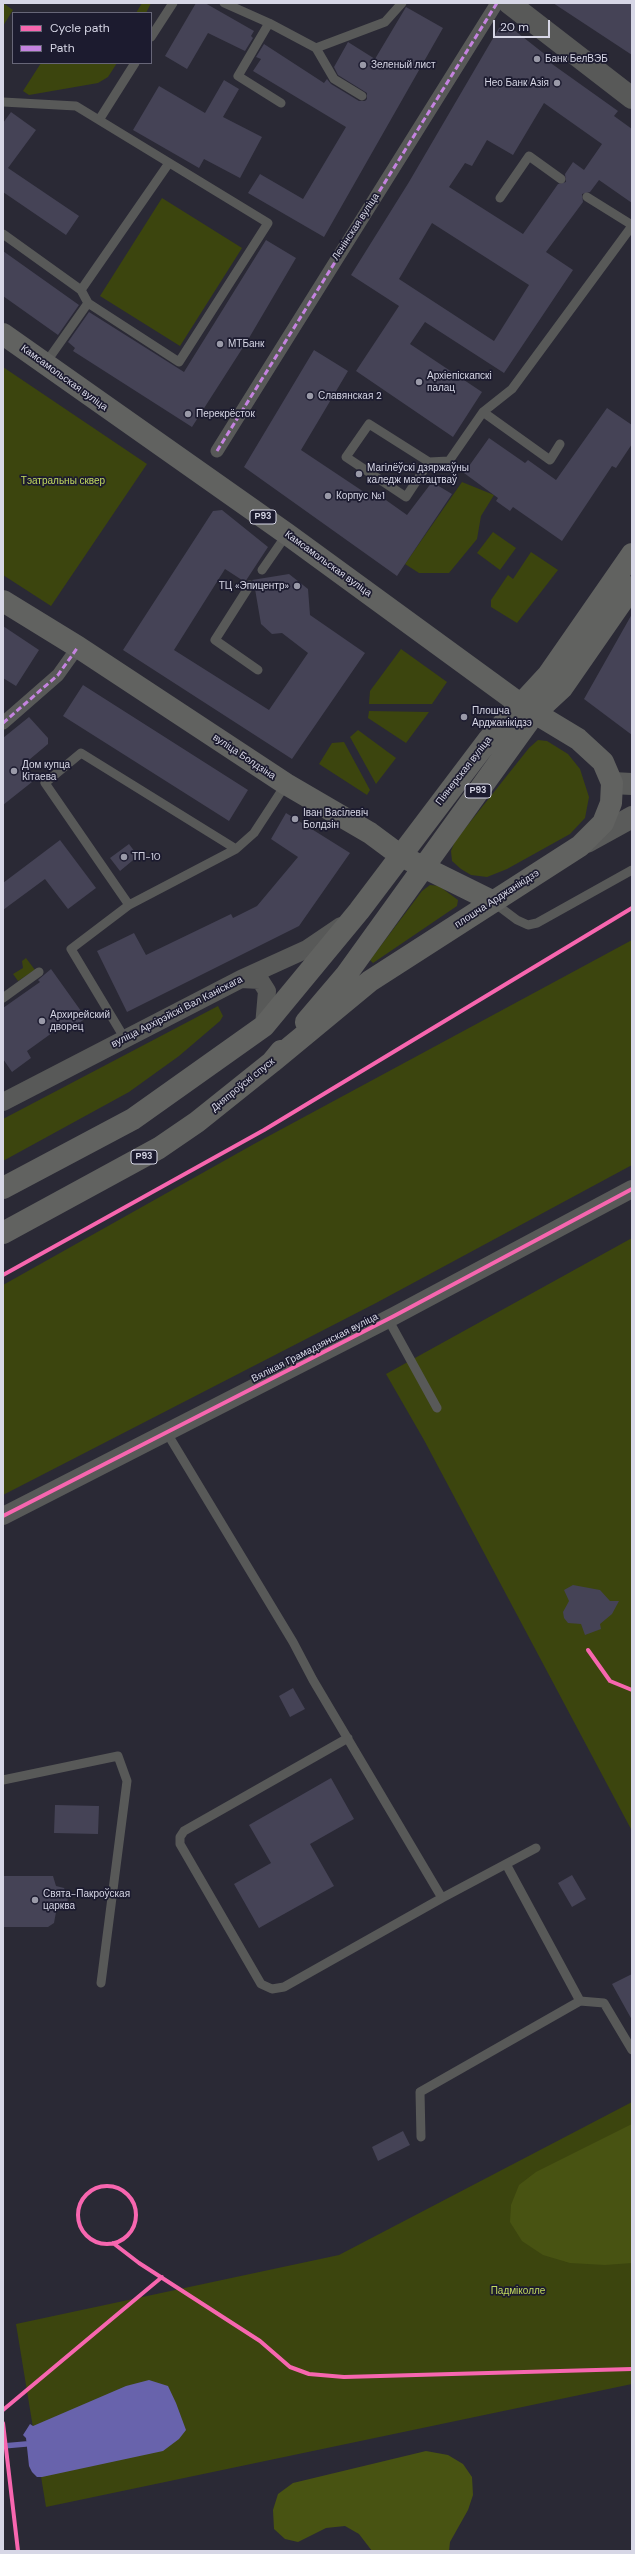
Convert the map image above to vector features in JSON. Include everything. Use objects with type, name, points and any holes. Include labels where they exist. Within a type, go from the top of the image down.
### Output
[{"type":"main road","name":"Камсамольская вуліца","points":[[3,334],[287,534],[527,709]]},
{"type":"main road","name":"Піянерская вуліца","points":[[421,868],[548,675],[632,554]]},
{"type":"main road","name":"Піянерская вуліца","points":[[400,856],[423,823],[489,739],[527,709],[562,688],[632,587]]},
{"type":"main road","name":"вуліца Болдзіна","points":[[3,601],[78,647],[286,784],[370,833],[400,856],[421,868],[492,901]]},
{"type":"main road","name":"плошча Арджанікідзэ","points":[[272,1062],[370,981],[492,901],[580,846],[603,823],[611,803],[622,784],[603,762],[578,739],[527,709]]},
{"type":"main road","points":[[580,846],[632,817]]},
{"type":"main road","points":[[3,1188],[133,1119],[264,1026],[400,856]]},
{"type":"main road","name":"Дняпроўскі спуск","points":[[3,1233],[159,1148],[197,1122],[272,1062],[346,974],[421,868]]},
{"type":"street","name":"Ленінская вуліца","points":[[216,451],[497,3]]},
{"type":"street","points":[[509,3],[632,98]]},
{"type":"street","points":[[3,723],[58,675],[78,647]]},
{"type":"street","name":"вуліца Архірэйскі Вал Каніскага","points":[[3,1102],[241,979],[307,949],[350,920]]},
{"type":"street","points":[[241,979],[260,980],[267,991],[264,1026]]},
{"type":"street","name":"Вялікая Грамадзянская вуліца","points":[[3,1516],[388,1319],[632,1188]]},
{"type":"lane","points":[[152,35],[172,3]]},
{"type":"lane","points":[[224,3],[269,23],[316,48],[334,79],[362,96]]},
{"type":"lane","points":[[316,48],[385,22],[402,3]]},
{"type":"lane","points":[[269,23],[238,76],[281,103]]},
{"type":"lane","points":[[99,120],[134,64]]},
{"type":"lane","points":[[3,102],[76,106],[268,223],[179,362],[88,303],[81,290],[3,234]]},
{"type":"lane","points":[[500,198],[529,156],[561,180]]},
{"type":"lane","points":[[81,290],[169,163]]},
{"type":"lane","points":[[429,462],[406,497],[346,457],[369,424],[429,462],[449,461],[483,412],[512,389],[632,226],[587,197]]},
{"type":"lane","points":[[45,364],[88,303]]},
{"type":"lane","points":[[483,412],[550,460],[560,444]]},
{"type":"lane","points":[[262,570],[287,534]]},
{"type":"lane","points":[[250,585],[215,640],[258,670]]},
{"type":"lane","points":[[129,905],[45,783],[82,753],[236,849]]},
{"type":"lane","points":[[125,1039],[71,949],[129,905],[236,849],[254,833],[286,784]]},
{"type":"lane","points":[[492,901],[517,920],[528,925],[537,923],[632,870]]},
{"type":"lane","points":[[3,998],[38,972]]},
{"type":"lane","points":[[388,1319],[436,1408]]},
{"type":"lane","points":[[167,1433],[289,1635],[442,1898]]},
{"type":"lane","points":[[348,1738],[184,1831],[180,1837],[180,1844],[261,1984],[272,1988],[284,1987],[442,1898],[536,1848]]},
{"type":"lane","points":[[3,1780],[118,1756],[127,1781],[101,1984]]},
{"type":"lane","points":[[506,1864],[580,2002]]},
{"type":"lane","points":[[421,2137],[420,2092],[580,2002],[604,2003],[632,2050]]},
{"type":"green space","points":[[3,3],[13,10],[3,26]]},
{"type":"green space","points":[[142,3],[151,3],[146,12],[137,12]]},
{"type":"green space","points":[[40,64],[116,64],[108,77],[98,83],[29,95],[23,91]]},
{"type":"green space","points":[[162,198],[242,248],[180,346],[100,296]]},
{"type":"green space","name":"Тэатральны сквер","points":[[3,367],[147,464],[51,606],[3,575]]},
{"type":"green space","points":[[462,482],[494,495],[481,516],[477,539],[449,573],[419,573],[405,564]]},
{"type":"green space","points":[[493,532],[516,548],[500,570],[477,553]]},
{"type":"green space","points":[[531,552],[558,570],[517,623],[491,607],[491,600],[508,575],[513,579]]},
{"type":"green space","points":[[401,649],[447,682],[432,704],[369,704],[370,691]]},
{"type":"green space","points":[[369,711],[429,712],[406,743],[368,718]]},
{"type":"green space","points":[[358,730],[396,758],[376,784],[350,737]]},
{"type":"green space","points":[[538,740],[547,741],[568,754],[580,769],[589,797],[585,818],[570,834],[507,869],[487,877],[471,875],[452,861],[451,851],[455,841],[529,748]]},
{"type":"green space","points":[[344,742],[370,790],[367,795],[319,764],[332,743]]},
{"type":"green space","points":[[430,885],[439,886],[458,900],[457,906],[373,963],[370,960],[422,891]]},
{"type":"green space","points":[[632,940],[632,1165],[376,1303],[3,1495],[3,1285],[254,1144]]},
{"type":"green space","points":[[26,958],[35,970],[18,981],[13,974],[23,968],[22,961]]},
{"type":"green space","points":[[218,1006],[223,1016],[220,1021],[179,1056],[129,1092],[3,1161],[3,1119]]},
{"type":"green space","points":[[632,1238],[632,1831],[424,1440],[386,1374]]},
{"type":"green space","name":"Падміколле","points":[[632,2102],[632,2384],[46,2507],[16,2324],[339,2255]]},
{"type":"green space","points":[[632,2124],[632,2263],[605,2265],[570,2263],[543,2255],[522,2241],[510,2222],[511,2205],[519,2185],[536,2172]]},
{"type":"green space","points":[[426,2451],[448,2455],[463,2464],[472,2477],[473,2495],[468,2510],[450,2542],[449,2551],[372,2551],[359,2534],[345,2526],[326,2528],[298,2542],[285,2539],[274,2529],[273,2510],[278,2494],[293,2483]]},
{"type":"shaded area","points":[[149,2380],[168,2386],[186,2430],[179,2439],[163,2451],[42,2477],[37,2477],[32,2472],[29,2466],[26,2438],[23,2435],[30,2424],[33,2426],[126,2386]]},
{"type":"building","points":[[196,3],[205,3],[254,31],[251,36],[253,38],[245,51],[208,33],[187,69],[165,56]]},
{"type":"building","points":[[553,3],[632,3],[632,55]]},
{"type":"building","points":[[406,7],[443,28],[324,237],[248,193],[260,174],[303,199],[346,127],[253,71],[261,59],[256,57],[264,44],[324,83],[327,79],[331,84],[359,101],[365,101],[367,99],[367,93],[338,75],[334,67],[348,42],[375,59]]},
{"type":"building","points":[[509,26],[547,56],[545,59],[618,111],[614,116],[632,129],[632,203],[599,180],[590,192],[582,194],[583,202],[546,252],[573,270],[504,373],[425,322],[410,344],[482,392],[453,437],[356,371],[399,306],[351,275],[409,182],[499,28]],"holes":[[[544,103],[602,144],[584,170],[573,162],[565,174],[566,182],[558,184],[523,234],[449,187],[465,163],[472,166],[487,140],[513,155]],[[432,223],[529,285],[494,341],[399,279]]]},
{"type":"building","points":[[224,80],[239,89],[223,117],[262,137],[240,178],[204,159],[199,168],[133,130],[159,86],[205,113]]},
{"type":"building","points":[[11,112],[36,130],[8,168],[79,216],[66,235],[3,192],[3,123]]},
{"type":"building","points":[[266,240],[296,258],[249,338],[192,427],[73,351],[75,348],[68,342],[89,312],[184,372]]},
{"type":"building","points":[[3,251],[79,305],[58,335],[3,296]]},
{"type":"building","name":"Корпус №1","points":[[314,350],[348,371],[301,450],[373,498],[376,493],[407,515],[432,482],[452,494],[397,576],[244,467]]},
{"type":"building","points":[[607,408],[632,425],[632,444],[616,468],[612,466],[562,541],[513,507],[510,511],[496,501],[498,498],[464,473],[489,438],[525,463],[528,460],[556,480]]},
{"type":"building","points":[[222,510],[268,547],[245,582],[225,569],[174,650],[269,710],[308,653],[282,633],[272,634],[261,624],[255,589],[256,585],[252,580],[289,574],[308,589],[310,615],[365,653],[292,759],[123,650],[213,511]]},
{"type":"building","points":[[632,614],[632,735],[584,699]]},
{"type":"building","points":[[3,626],[39,650],[16,686],[3,678]]},
{"type":"building","points":[[83,685],[248,790],[229,821],[63,716]]},
{"type":"building","points":[[29,717],[48,738],[48,744],[23,765],[26,770],[23,772],[32,782],[3,805],[3,738]]},
{"type":"building","points":[[286,813],[350,853],[299,926],[127,1012],[97,951],[134,933],[146,955],[231,914],[233,918],[257,906],[298,857],[271,839]]},
{"type":"building","points":[[60,840],[96,888],[68,909],[45,879],[3,910],[3,883]]},
{"type":"building","name":"ТП-10","points":[[129,844],[138,856],[120,871],[110,858]]},
{"type":"building","name":"Архирейский дворец","points":[[51,969],[86,1018],[68,1031],[63,1025],[27,1051],[31,1058],[12,1072],[3,1059],[3,1008],[40,982],[38,980]]},
{"type":"building","points":[[573,1585],[600,1590],[610,1601],[619,1601],[612,1614],[600,1624],[601,1629],[585,1635],[581,1624],[568,1623],[564,1618],[563,1612],[569,1601],[564,1590]]},
{"type":"building","points":[[293,1688],[305,1709],[290,1717],[279,1696]]},
{"type":"building","points":[[331,1778],[354,1819],[310,1844],[334,1886],[259,1928],[234,1884],[271,1863],[249,1825]]},
{"type":"building","points":[[55,1805],[99,1806],[98,1834],[54,1833]]},
{"type":"building","points":[[572,1875],[586,1899],[572,1907],[558,1883]]},
{"type":"building","name":"Свята-Пакроўская царква","points":[[3,1876],[53,1876],[56,1886],[64,1888],[68,1897],[67,1904],[56,1912],[54,1923],[48,1927],[3,1927]]},
{"type":"building","points":[[632,1974],[632,2020],[612,1984]]},
{"type":"building","points":[[403,2131],[410,2145],[378,2161],[372,2147]]},
{"type":"waterway","points":[[3,2446],[26,2444]]},
{"type":"marked path","points":[[217,451],[497,3]]},
{"type":"marked path","points":[[3,723],[58,675],[78,647]]},
{"type":"cycle path","points":[[3,1275],[264,1130],[632,908]]},
{"type":"cycle path","points":[[3,1516],[394,1316],[632,1189]]},
{"type":"cycle path","points":[[588,1650],[610,1681],[632,1690]]},
{"type":"cycle path","points":[[107,2186],[123,2191],[131,2199],[136,2215],[131,2231],[123,2239],[107,2244],[91,2239],[83,2231],[78,2215],[83,2199],[91,2191],[107,2186]]},
{"type":"cycle path","points":[[113,2243],[139,2263],[260,2341],[290,2367],[309,2374],[344,2377],[632,2369]]},
{"type":"cycle path","points":[[3,2410],[162,2277]]},
{"type":"cycle path","points":[[3,2423],[18,2551]]},
{"type":"place","name":"Банк БелВЭБ","points":[[537,59]]},
{"type":"place","name":"Зеленый лист","points":[[363,65]]},
{"type":"place","name":"Нео Банк Азія","points":[[557,83]]},
{"type":"place","name":"МТБанк","points":[[220,344]]},
{"type":"place","name":"Архіепіскапскі палац","points":[[419,382]]},
{"type":"place","name":"Славянская 2","points":[[310,396]]},
{"type":"place","name":"Перекрёсток","points":[[188,414]]},
{"type":"place","name":"Магілёўскі дзяржаўны каледж мастацтваў","points":[[359,474]]},
{"type":"place","name":"Корпус №1","points":[[328,496]]},
{"type":"place","name":"ТЦ «Эпицентр»","points":[[297,586]]},
{"type":"place","name":"Плошча Арджанікідзэ","points":[[464,717]]},
{"type":"place","name":"Дом купца Кітаева","points":[[14,771]]},
{"type":"place","name":"Іван Васілевіч Болдзін","points":[[295,819]]},
{"type":"place","name":"ТП-10","points":[[124,857]]},
{"type":"place","name":"Архирейский дворец","points":[[42,1021]]},
{"type":"place","name":"Свята-Пакроўская царква","points":[[35,1900]]}]
